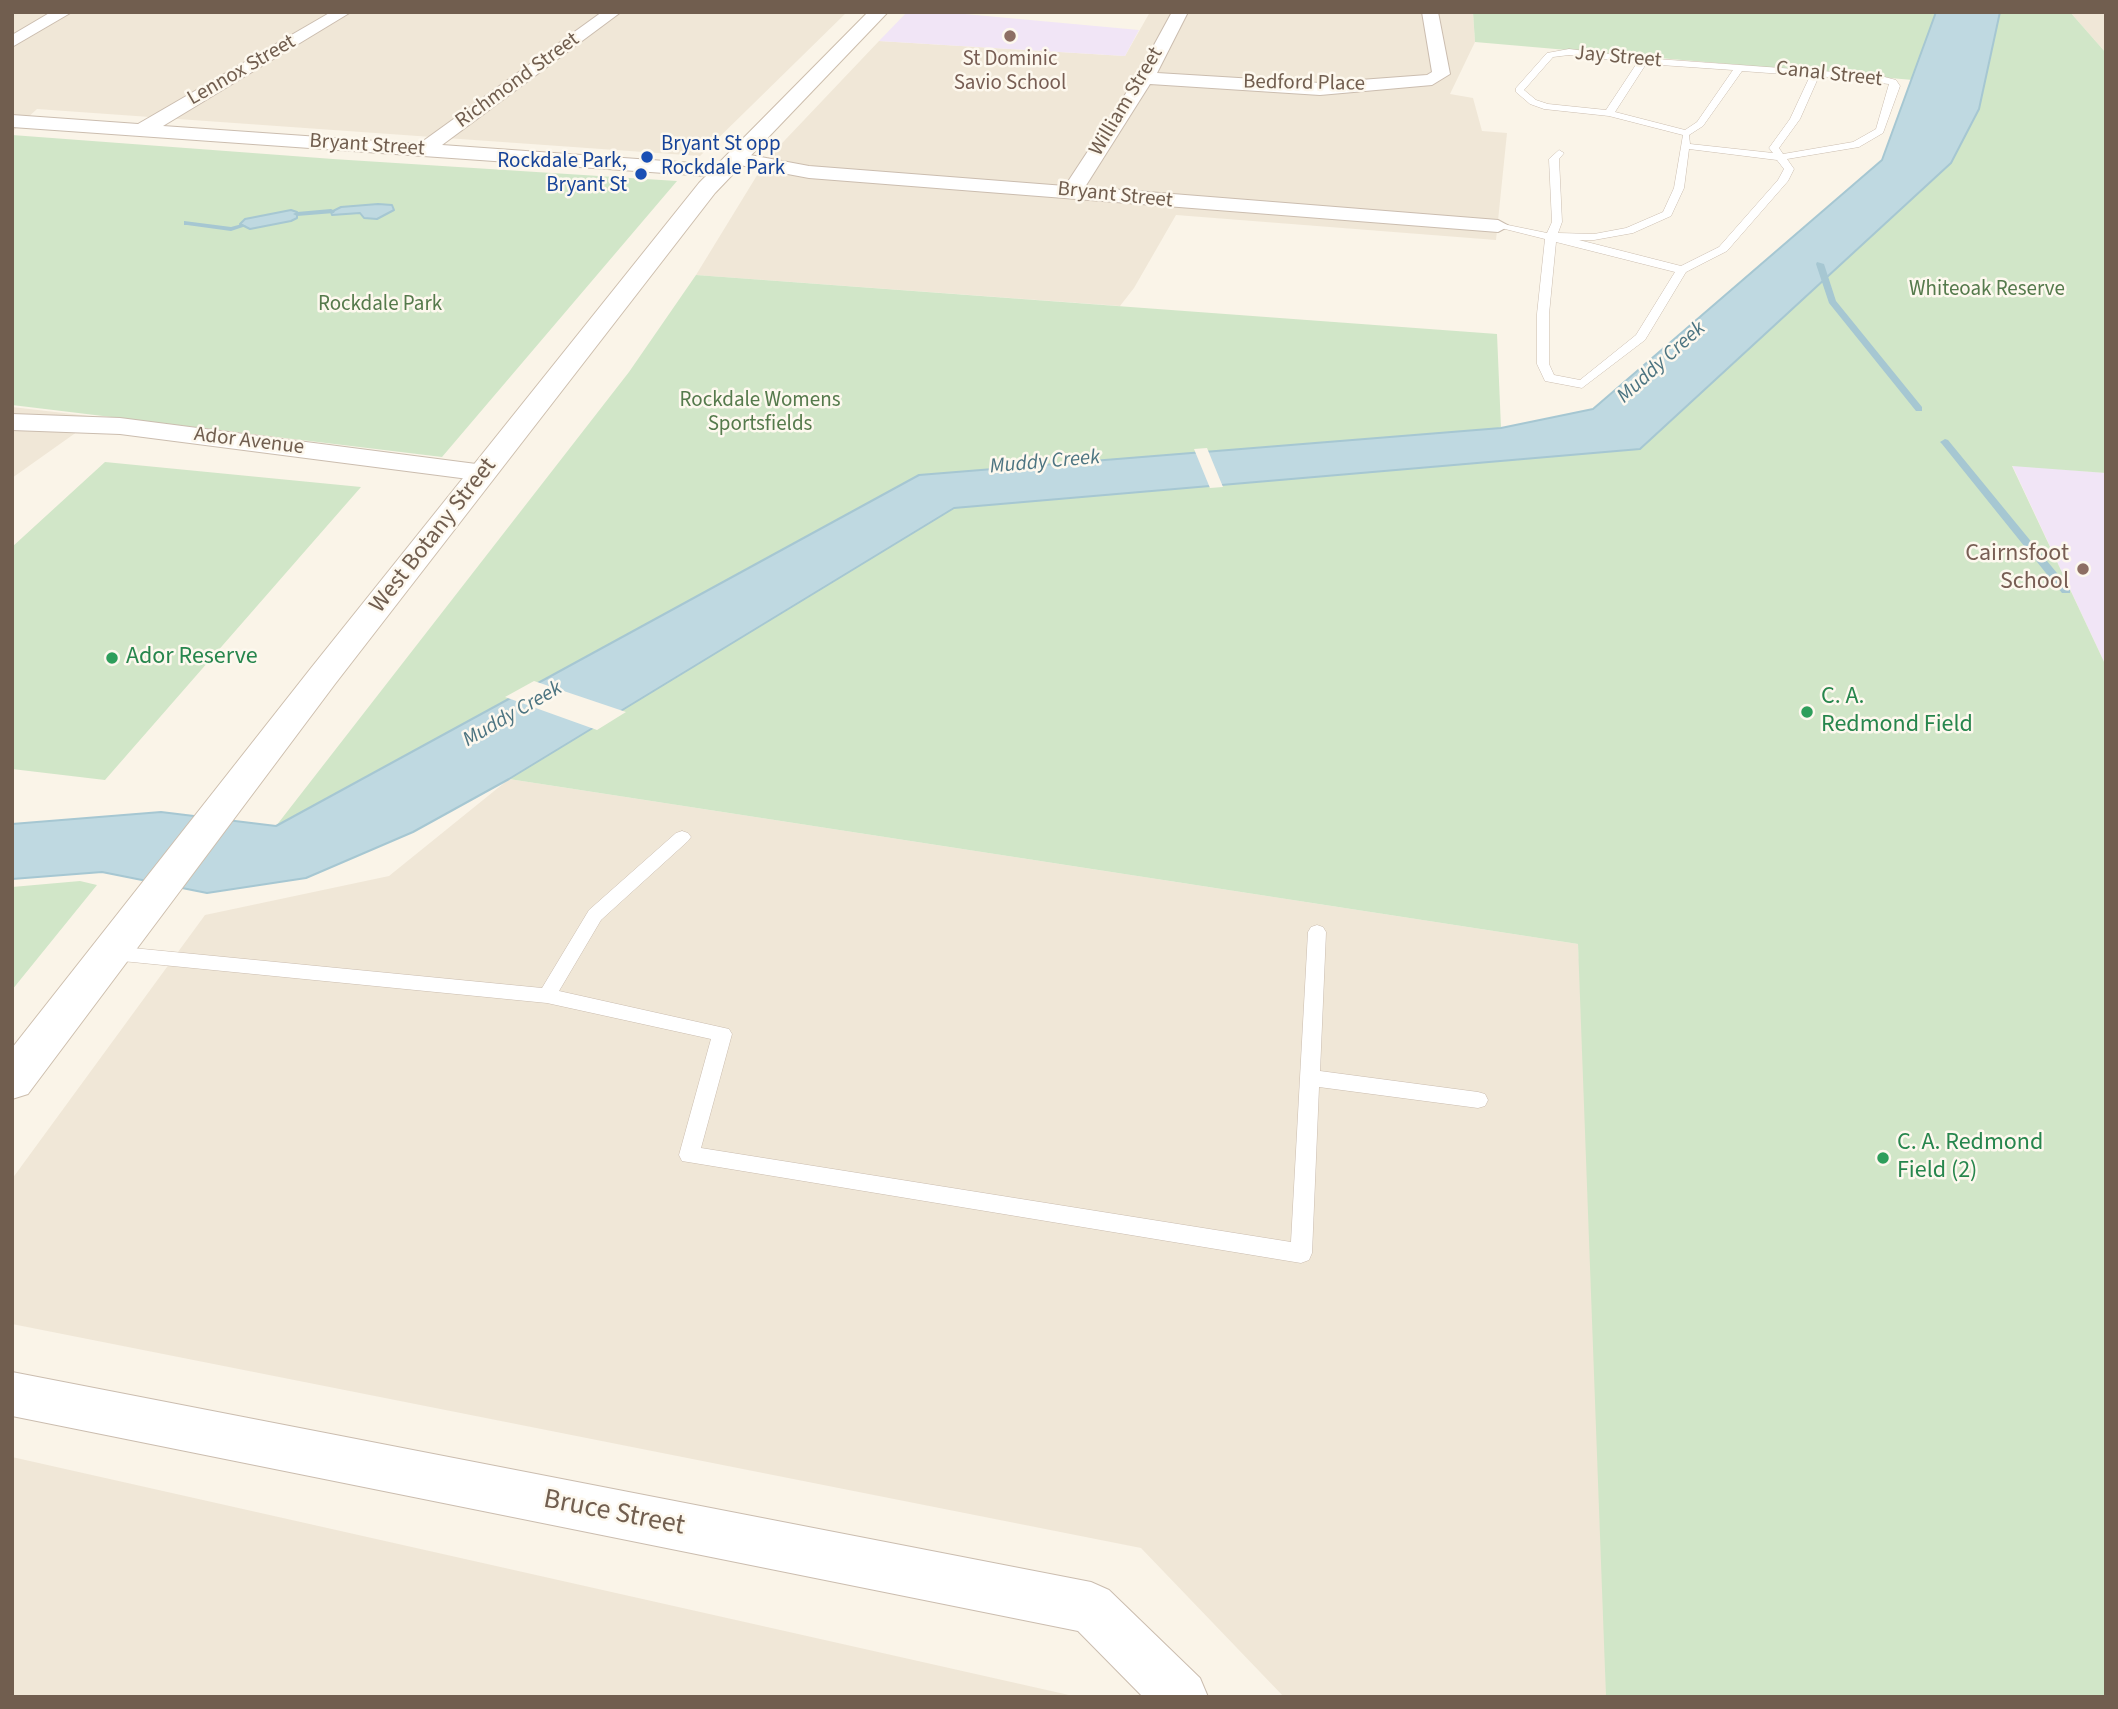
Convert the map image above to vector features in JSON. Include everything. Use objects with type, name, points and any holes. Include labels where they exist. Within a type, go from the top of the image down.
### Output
[{"type":"main road","name":"West Botany Street","points":[[12,1081],[323,676],[728,165],[879,12]]},
{"type":"street","points":[[12,42],[64,12]]},
{"type":"street","name":"Lennox Street","points":[[142,130],[343,12]]},
{"type":"street","name":"Richmond Street","points":[[423,150],[613,12]]},
{"type":"street","name":"William Street","points":[[1072,191],[1145,78],[1180,12]]},
{"type":"street","name":"Bedford Place","points":[[1145,78],[1320,89],[1432,80],[1441,74],[1430,12]]},
{"type":"street","name":"Bryant Street","points":[[12,121],[423,150],[728,165],[1072,191],[1125,199],[1498,226]]},
{"type":"street","name":"Ador Avenue","points":[[12,422],[120,426],[484,473]]},
{"type":"street","name":"Bruce Street","points":[[12,1394],[1091,1608],[1181,1697]]},
{"type":"lane","name":"Jay Street","points":[[1686,134],[1609,113],[1547,107],[1533,102],[1519,90],[1550,55],[1557,53],[1740,66]]},
{"type":"lane","points":[[1609,113],[1643,61]]},
{"type":"lane","points":[[1551,236],[1594,237],[1629,230],[1667,214],[1679,188],[1686,134],[1700,124],[1740,66]]},
{"type":"lane","name":"Canal Street","points":[[1740,66],[1877,78],[1893,82],[1895,86],[1881,131],[1856,145],[1781,157]]},
{"type":"lane","points":[[1559,153],[1554,159],[1557,222],[1551,236],[1543,314],[1543,365],[1549,378],[1568,384],[1582,384],[1641,337],[1682,270],[1723,249],[1783,181],[1788,169],[1774,148],[1795,119],[1816,72]]},
{"type":"lane","points":[[1686,146],[1781,157]]},
{"type":"lane","points":[[1498,226],[1551,236],[1682,270]]},
{"type":"lane","points":[[547,996],[595,915],[682,837]]},
{"type":"lane","points":[[122,939],[547,996],[722,1034],[689,1155],[1301,1253],[1317,932]]},
{"type":"lane","points":[[1309,1078],[1478,1100]]},
{"type":"shaded area","points":[[12,12],[847,12],[700,156],[37,109],[12,132]]},
{"type":"shaded area","name":"St Dominic Savio School","points":[[907,12],[943,12],[1139,30],[1125,56],[879,41]]},
{"type":"shaded area","points":[[1150,12],[1473,12],[1475,42],[1450,94],[1473,98],[1482,131],[1507,133],[1496,240],[1176,215],[1134,288],[1120,306],[696,275],[767,159],[879,41],[1125,56]]},
{"type":"shaded area","points":[[2070,12],[2106,12],[2106,53]]},
{"type":"shaded area","points":[[12,407],[98,417],[12,478]]},
{"type":"shaded area","name":"Cairnsfoot School","points":[[2012,465],[2106,473],[2106,666]]},
{"type":"shaded area","points":[[509,779],[1578,944],[1601,1329],[1606,1697],[1284,1697],[1141,1548],[12,1324],[12,1179],[205,915],[389,876]]},
{"type":"shaded area","points":[[12,1457],[1069,1695],[1070,1697],[12,1697]]},
{"type":"green space","points":[[1473,12],[1936,12],[1913,80],[1475,42]]},
{"type":"green space","name":"Whiteoak Reserve","points":[[2000,12],[2070,12],[2106,53],[2106,473],[2012,466],[2106,666],[2106,1697],[1606,1697],[1578,944],[509,779],[954,508],[1640,449],[1806,295],[1979,109]]},
{"type":"green space","name":"Rockdale Park","points":[[12,135],[677,181],[442,457],[12,405]]},
{"type":"green space","name":"Rockdale Womens Sportsfields","points":[[696,275],[1497,334],[1501,428],[919,475],[276,826],[629,372]]},
{"type":"green space","name":"Ador Reserve","points":[[105,462],[361,487],[105,780],[12,769],[12,547]]},
{"type":"green space","points":[[80,881],[97,885],[12,990],[12,887]]},
{"type":"water","name":"Muddy Creek","points":[[1936,12],[2000,12],[1979,109],[1951,163],[1640,449],[954,508],[509,779],[413,832],[306,878],[207,893],[102,872],[12,879],[12,824],[161,812],[276,826],[919,475],[1501,428],[1593,409],[1882,160]]},
{"type":"water","points":[[392,205],[394,210],[377,219],[364,218],[360,213],[332,215],[331,212],[341,207]]},
{"type":"water","points":[[291,210],[297,212],[297,218],[291,221],[250,229],[240,224],[245,219]]},
{"type":"pier","points":[[1207,448],[1223,487],[1210,488],[1194,449]]},
{"type":"pier","points":[[534,681],[626,712],[597,730],[505,697]]},
{"type":"waterway","points":[[297,214],[331,211]]},
{"type":"waterway","points":[[187,223],[231,229],[242,226]]},
{"type":"waterway","points":[[1820,264],[1832,301],[1919,409]]},
{"type":"waterway","points":[[1945,442],[2066,591]]},
{"type":"place","name":"St Dominic Savio School","points":[[1010,36]]},
{"type":"place","name":"Bryant St opp Rockdale Park","points":[[647,157]]},
{"type":"place","name":"Rockdale Park, Bryant St","points":[[641,174]]},
{"type":"place","name":"Cairnsfoot School","points":[[2083,569]]},
{"type":"place","name":"Ador Reserve","points":[[112,658]]},
{"type":"place","name":"C. A. Redmond Field","points":[[1807,712]]},
{"type":"place","name":"C. A. Redmond Field (2)","points":[[1883,1158]]}]
